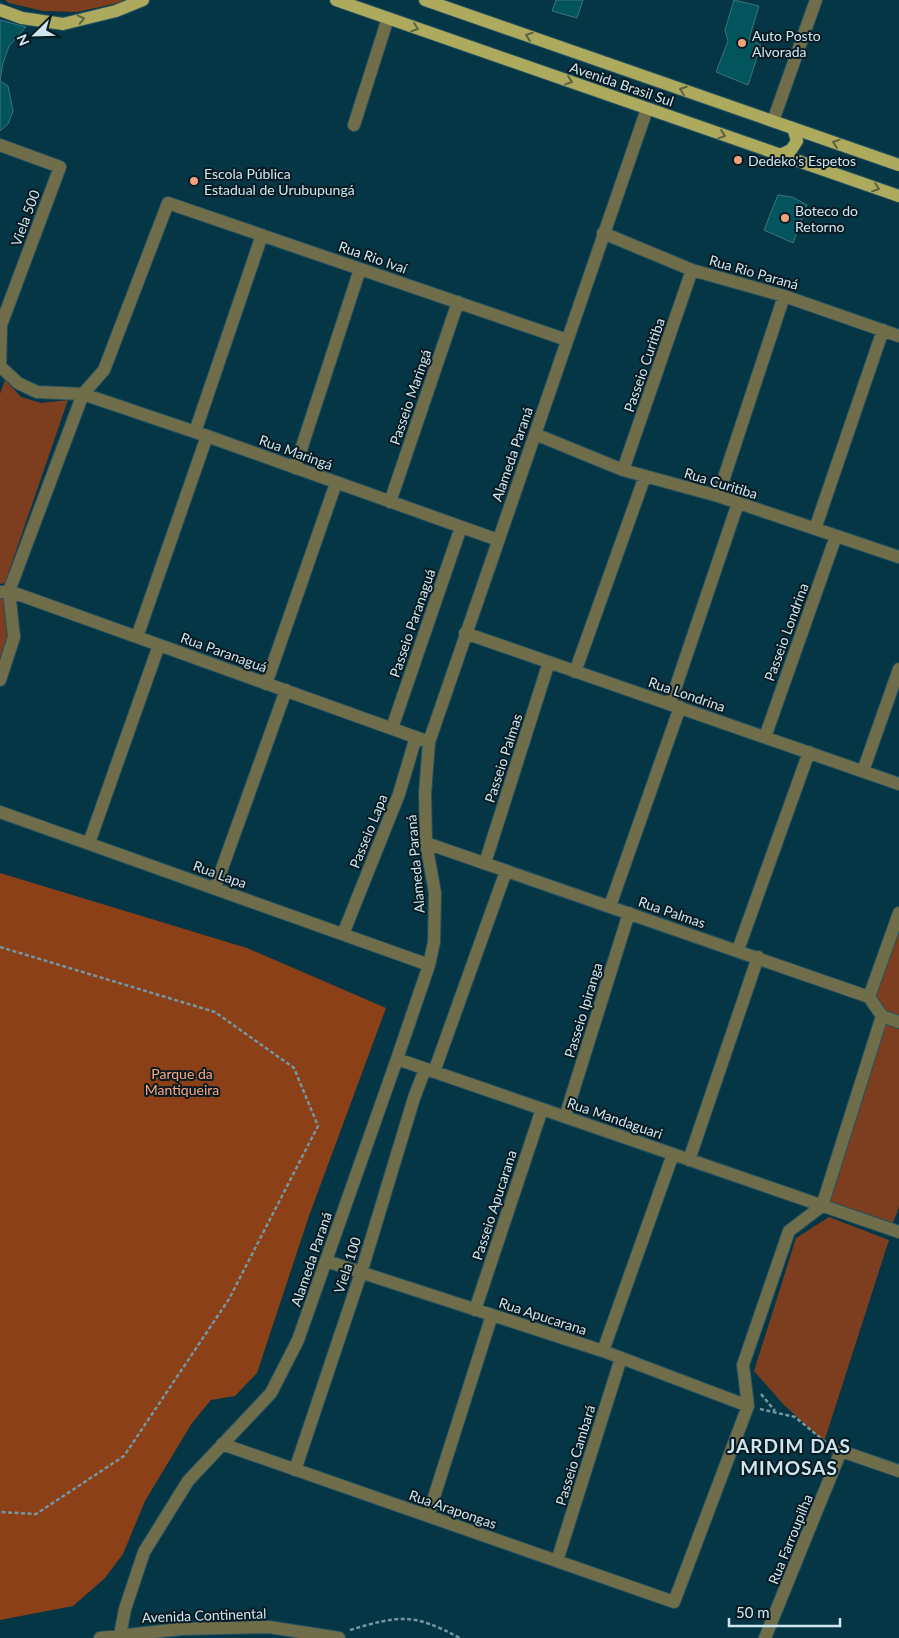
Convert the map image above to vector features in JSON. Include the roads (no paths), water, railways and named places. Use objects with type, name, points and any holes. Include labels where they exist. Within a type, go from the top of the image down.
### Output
[{"type":"main road","points":[[1,10],[22,18],[63,24],[116,11],[143,0]]},
{"type":"main road","name":"Avenida Brasil Sul","points":[[336,0],[899,196]]},
{"type":"main road","name":"Avenida Brasil Sul","points":[[425,0],[899,165]]},
{"type":"main road","points":[[780,155],[791,150],[797,141],[793,128]]},
{"type":"street","points":[[773,121],[816,0]]},
{"type":"street","points":[[354,125],[388,18]]},
{"type":"street","name":"Alameda Paraná","points":[[120,1635],[125,1609],[144,1552],[188,1481],[271,1393],[298,1340],[398,1060],[429,965],[434,942],[435,893],[426,843],[425,793],[429,742],[647,108]]},
{"type":"street","name":"Viela 500","points":[[0,145],[60,166],[1,325],[0,367]]},
{"type":"street","name":"Rua Rio Ivaí","points":[[83,394],[104,370],[168,203],[567,340]]},
{"type":"street","name":"Rua Rio Paraná","points":[[603,233],[692,270],[784,296],[899,336]]},
{"type":"street","points":[[194,432],[262,235]]},
{"type":"street","points":[[295,468],[360,268]]},
{"type":"street","name":"Passeio Curitiba","points":[[623,470],[692,270]]},
{"type":"street","points":[[718,496],[784,296]]},
{"type":"street","name":"Passeio Maringá","points":[[390,502],[458,302]]},
{"type":"street","points":[[815,529],[883,330]]},
{"type":"street","name":"Rua Maringá","points":[[0,367],[18,383],[37,392],[83,394],[207,436],[498,540]]},
{"type":"street","points":[[0,680],[14,637],[4,592],[83,394]]},
{"type":"street","name":"Rua Curitiba","points":[[535,434],[623,470],[718,496],[899,557]]},
{"type":"street","points":[[137,637],[207,436]]},
{"type":"street","points":[[575,672],[645,476]]},
{"type":"street","points":[[266,684],[336,482]]},
{"type":"street","points":[[610,906],[738,503]]},
{"type":"street","name":"Passeio Paranaguá","points":[[392,728],[461,527]]},
{"type":"street","name":"Passeio Londrina","points":[[765,737],[836,536]]},
{"type":"street","name":"Rua Paranaguá","points":[[4,592],[137,637],[429,742]]},
{"type":"street","name":"Rua Londrina","points":[[465,633],[899,784]]},
{"type":"street","points":[[89,843],[159,645]]},
{"type":"street","name":"Passeio Palmas","points":[[485,863],[550,662]]},
{"type":"street","points":[[863,771],[899,668]]},
{"type":"street","points":[[215,888],[286,690]]},
{"type":"street","name":"Passeio Lapa","points":[[342,934],[399,794],[416,737]]},
{"type":"street","points":[[738,950],[809,752]]},
{"type":"street","name":"Rua Lapa","points":[[0,812],[429,965]]},
{"type":"street","name":"Rua Palmas","points":[[426,843],[869,997]]},
{"type":"street","points":[[430,1070],[506,871]]},
{"type":"street","name":"Passeio Ipiranga","points":[[565,1117],[629,913]]},
{"type":"street","points":[[899,913],[869,997],[882,1016],[899,1022]]},
{"type":"street","points":[[689,1160],[758,957]]},
{"type":"street","points":[[748,1406],[743,1365],[789,1231],[822,1206],[882,1016]]},
{"type":"street","name":"Rua Mandaguari","points":[[398,1060],[822,1206],[898,1229]]},
{"type":"street","name":"Viela 100","points":[[295,1470],[361,1273],[414,1098],[430,1070]]},
{"type":"street","name":"Passeio Apucarana","points":[[475,1310],[542,1109]]},
{"type":"street","points":[[603,1352],[673,1154]]},
{"type":"street","name":"Rua Apucarana","points":[[326,1261],[621,1358],[748,1406]]},
{"type":"street","points":[[428,1516],[492,1315]]},
{"type":"street","name":"Passeio Cambará","points":[[557,1561],[621,1358]]},
{"type":"street","name":"Rua Arapongas","points":[[222,1444],[674,1602],[748,1406]]},
{"type":"street","name":"Rua Farroupilha","points":[[765,1638],[841,1451],[899,1471]]},
{"type":"street","name":"Avenida Continental","points":[[100,1638],[181,1629],[269,1627],[334,1637]]},
{"type":"place","name":"Auto Posto Alvorada","points":[[742,43]]},
{"type":"place","name":"Dedeko's Espetos","points":[[738,160]]},
{"type":"place","name":"Escola Pública Estadual de Urubupungá","points":[[194,181]]},
{"type":"place","name":"Boteco do Retorno","points":[[785,218]]},
{"type":"district","name":"JARDIM DAS MIMOSAS","points":[[789,1456]]},
{"type":"park label","name":"Parque da Mantiqueira","points":[[182,1082]]}]
